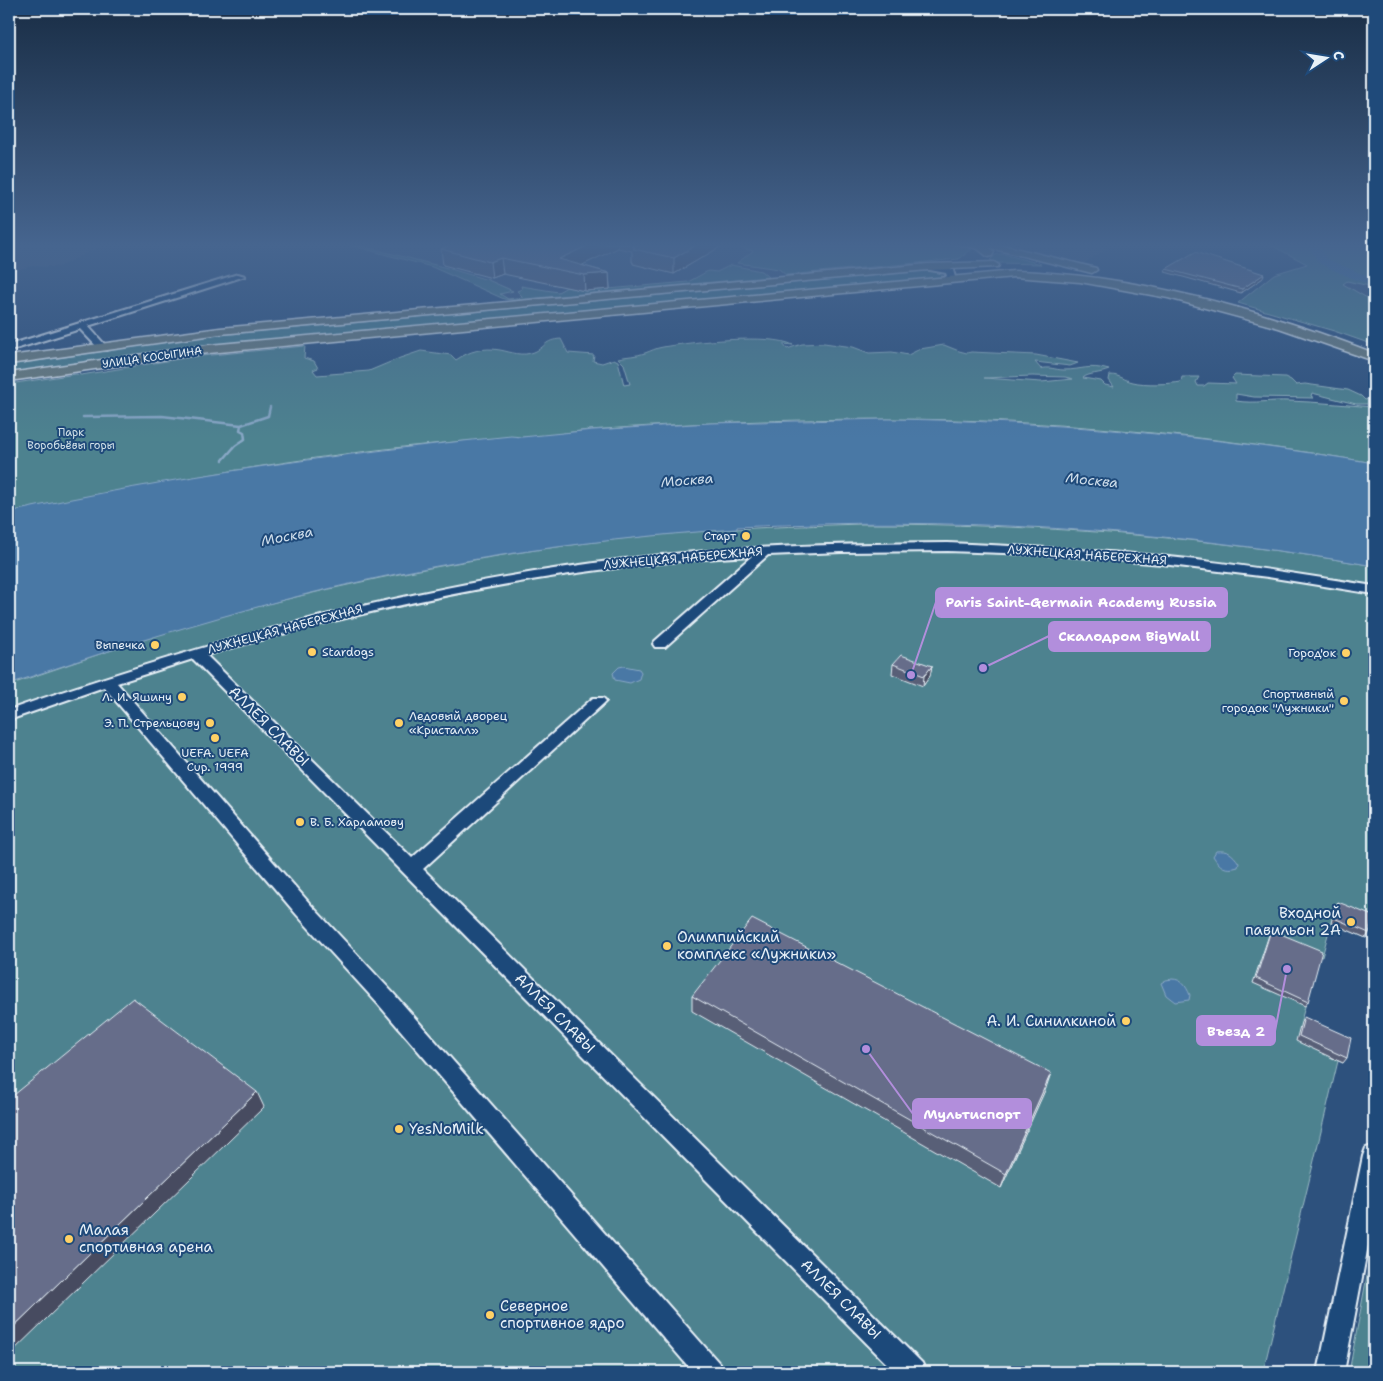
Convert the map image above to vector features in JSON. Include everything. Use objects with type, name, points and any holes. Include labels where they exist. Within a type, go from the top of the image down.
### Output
[{"type":"main road","name":"УЛИЦА КОСЫГИНА","points":[[9,360],[229,330],[468,308]]},
{"type":"main road","name":"УЛИЦА КОСЫГИНА","points":[[9,377],[209,349],[641,308]]},
{"type":"main road","points":[[1227,308],[1262,318],[1374,357]]},
{"type":"main road","points":[[1235,308],[1300,325],[1374,351]]},
{"type":"street","points":[[9,348],[136,308]]},
{"type":"street","points":[[82,325],[103,348]]},
{"type":"street","name":"ЛУЖНЕЦКАЯ НАБЕРЕЖНАЯ","points":[[9,715],[196,653],[344,614],[472,586],[638,561],[765,551],[920,546],[1072,552],[1222,567],[1374,590]]},
{"type":"street","points":[[660,644],[765,551]]},
{"type":"street","name":"АЛЛЕЯ СЛАВЫ","points":[[196,653],[913,1372]]},
{"type":"street","points":[[107,681],[304,910],[392,1006],[710,1372]]},
{"type":"street","points":[[412,869],[598,701]]},
{"type":"street","points":[[1330,1372],[1374,1156]]},
{"type":"green space","points":[[512,308],[603,308],[207,345],[9,374],[9,365],[209,336]]},
{"type":"green space","points":[[1257,308],[1374,308],[1374,345]]},
{"type":"green space","name":"Парк Воробьёвы горы","points":[[561,339],[568,353],[594,355],[593,361],[602,363],[614,359],[618,361],[624,385],[630,384],[624,364],[618,358],[639,355],[658,348],[675,345],[749,339],[782,341],[793,345],[783,344],[787,349],[802,344],[824,343],[853,347],[869,353],[892,352],[908,355],[920,349],[944,345],[967,353],[1036,355],[1078,363],[1070,366],[1035,362],[1041,369],[1071,370],[1091,367],[1109,370],[1083,378],[1101,381],[1105,385],[1114,387],[1109,380],[1110,375],[1133,382],[1150,384],[1176,383],[1181,382],[1182,377],[1199,377],[1196,382],[1198,386],[1204,386],[1208,383],[1236,384],[1232,378],[1235,375],[1285,377],[1296,385],[1305,384],[1348,390],[1365,400],[1374,397],[1374,404],[1356,404],[1312,393],[1311,396],[1314,398],[1254,397],[1236,394],[1236,401],[1300,401],[1374,407],[1374,463],[1192,437],[1009,422],[887,419],[738,422],[589,430],[378,450],[218,473],[9,512],[9,384],[76,374],[81,375],[191,357],[305,346],[304,358],[314,361],[318,368],[313,370],[317,375],[369,371],[421,351],[451,355],[456,360],[466,354],[482,349],[494,349],[521,354],[530,353],[555,340]],"holes":[[[1065,377],[1073,379],[1041,382],[984,378]]]},
{"type":"green space","name":"Олимпийский комплекс «Лужники»","points":[[863,524],[992,526],[1120,534],[1247,547],[1374,566],[1374,923],[1370,922],[1366,938],[1331,923],[1322,957],[1319,956],[1301,1021],[1343,1063],[1338,1061],[1263,1372],[9,1372],[9,685],[221,616],[303,595],[458,563],[615,539],[789,526]]},
{"type":"green space","points":[[1374,1264],[1374,1372],[1349,1372],[1369,1265]]},
{"type":"water","name":"Москва","points":[[888,419],[1010,423],[1131,432],[1253,445],[1374,463],[1374,566],[1216,543],[1056,528],[896,523],[737,527],[737,529],[614,540],[553,548],[431,567],[370,579],[220,617],[9,684],[9,512],[133,487],[258,467],[511,436],[522,437],[593,430],[711,423]]},
{"type":"water","points":[[619,667],[639,669],[641,672],[639,679],[630,683],[615,680],[613,673]]},
{"type":"water","points":[[1216,851],[1224,851],[1232,855],[1239,863],[1238,867],[1230,869],[1223,867],[1213,856]]},
{"type":"water","points":[[1172,979],[1178,980],[1185,986],[1190,995],[1189,1000],[1175,1002],[1166,995],[1161,983]]},
{"type":"building","points":[[901,655],[932,666],[924,676],[893,664]]},
{"type":"building","name":"Входной павильон 2A","points":[[1338,902],[1373,916],[1369,933],[1334,918]]},
{"type":"building","points":[[752,919],[1051,1073],[1006,1174],[692,996]]},
{"type":"building","points":[[1271,930],[1322,951],[1308,1002],[1256,978]]},
{"type":"building","name":"Малая спортивная арена","points":[[133,998],[257,1092],[9,1331],[9,1099]]},
{"type":"building","points":[[1304,1017],[1351,1038],[1347,1058],[1299,1036]]},
{"type":"waterway","points":[[241,425],[268,416],[270,407]]},
{"type":"waterway","points":[[83,417],[162,416],[241,425]]},
{"type":"waterway","points":[[223,460],[235,446],[245,439],[244,432],[240,430],[241,425]]},
{"type":"place","name":"Старт","points":[[746,536]]},
{"type":"place","name":"Выпечка","points":[[155,645]]},
{"type":"place","name":"Stardogs","points":[[312,652]]},
{"type":"place","name":"Город'ок","points":[[1346,653]]},
{"type":"place","name":"Скалодром BigWall","points":[[983,668]]},
{"type":"place","name":"Paris Saint-Germain Academy Russia","points":[[911,675]]},
{"type":"place","name":"Л. И. Яшину","points":[[182,697]]},
{"type":"place","name":"Спортивный городок \"Лужники\"","points":[[1344,701]]},
{"type":"place","name":"Э. П. Стрельцову","points":[[210,723]]},
{"type":"place","name":"Ледовый дворец «Кристалл»","points":[[399,723]]},
{"type":"place","name":"UEFA. UEFA Cup. 1999","points":[[215,738]]},
{"type":"place","name":"В. Б. Харламову","points":[[300,822]]},
{"type":"place","name":"Входной павильон 2A","points":[[1351,922]]},
{"type":"place","name":"Олимпийский комплекс «Лужники»","points":[[667,946]]},
{"type":"place","name":"Въезд 2","points":[[1287,969]]},
{"type":"place","name":"А. И. Синилкиной","points":[[1126,1021]]},
{"type":"place","name":"Мультиспорт","points":[[866,1049]]},
{"type":"place","name":"YesNoMilk","points":[[399,1129]]},
{"type":"place","name":"Малая спортивная арена","points":[[69,1239]]},
{"type":"place","name":"Северное спортивное ядро","points":[[490,1315]]}]
